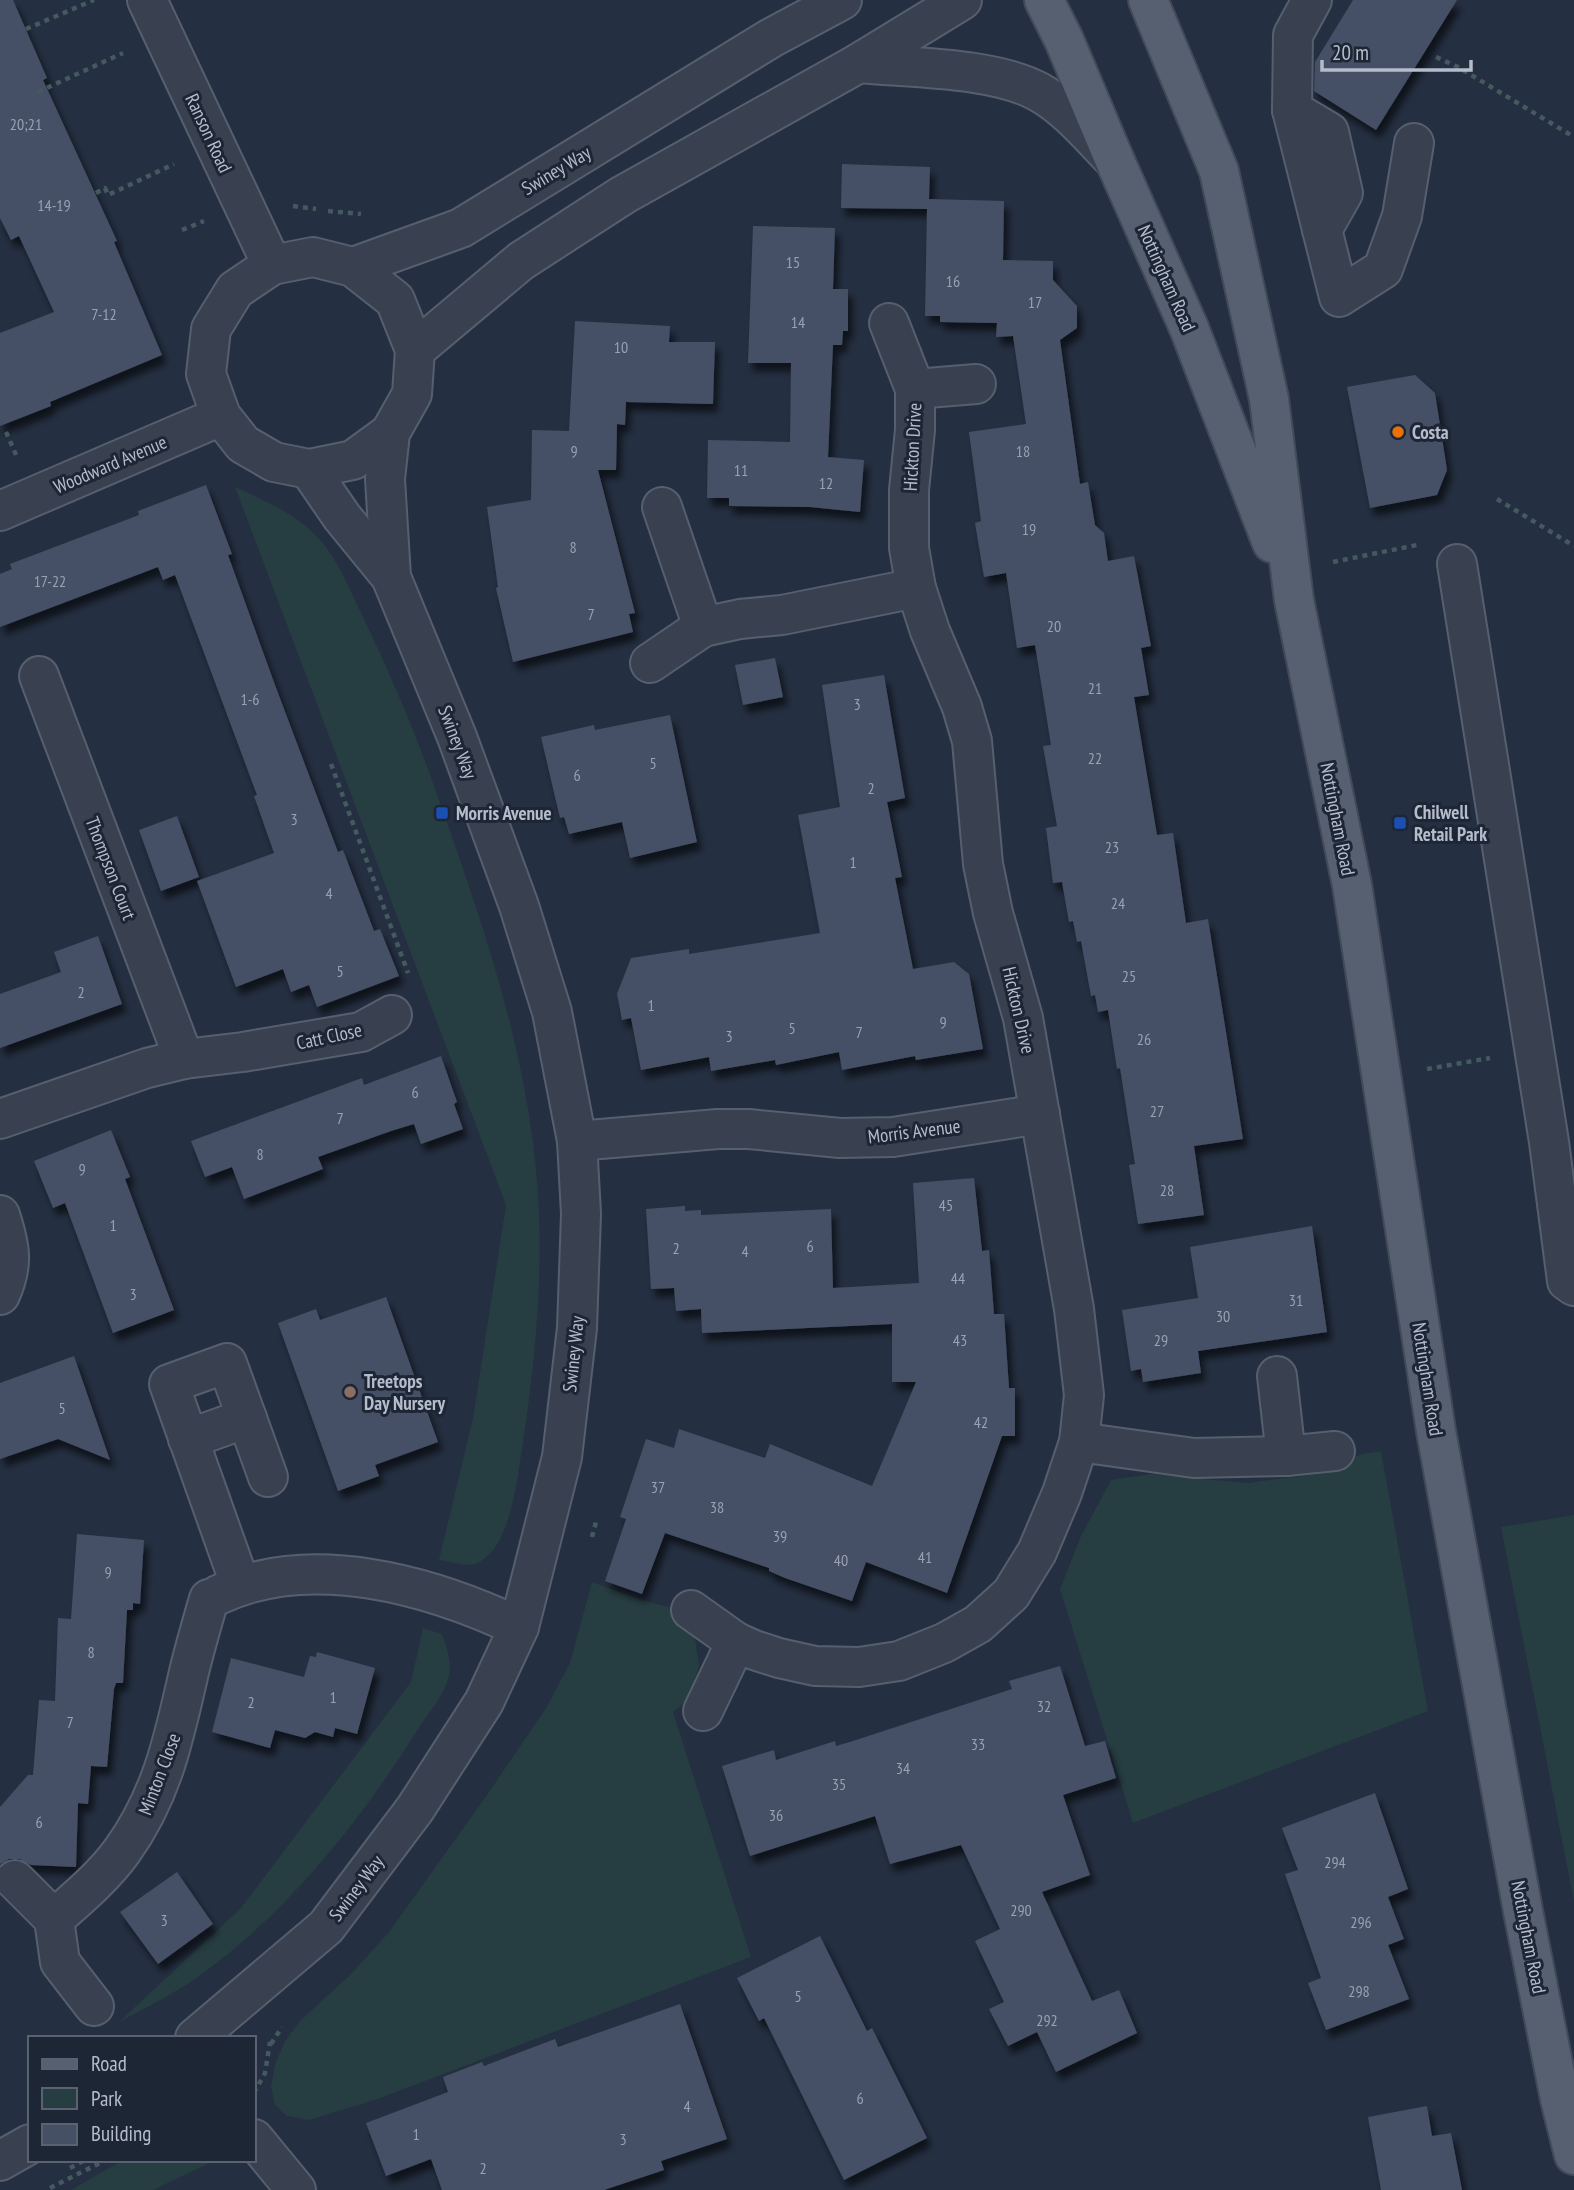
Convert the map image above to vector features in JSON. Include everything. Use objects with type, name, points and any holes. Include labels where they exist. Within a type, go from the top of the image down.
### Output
[{"type":"main road","name":"Nottingham Road","points":[[1044,0],[1064,40],[1189,328],[1293,585]]},
{"type":"main road","name":"Nottingham Road","points":[[1148,0],[1219,170],[1269,399],[1293,585],[1352,885],[1436,1431],[1529,1938],[1560,2099],[1574,2155]]},
{"type":"street","name":"Ranson Road","points":[[147,0],[272,265]]},
{"type":"street","name":"Swiney Way","points":[[353,267],[461,228],[771,38],[842,0]]},
{"type":"street","points":[[415,350],[522,261],[589,217],[859,63],[962,0]]},
{"type":"street","points":[[1312,0],[1293,35],[1292,110],[1339,297],[1383,269],[1402,216],[1414,143]]},
{"type":"street","points":[[859,63],[988,74],[1039,92],[1070,116],[1115,161]]},
{"type":"street","points":[[220,416],[206,374],[211,329],[235,290],[272,265],[313,257],[353,267]]},
{"type":"street","name":"Swiney Way","points":[[353,267],[395,300],[415,350],[412,394],[390,433],[384,479],[391,577]]},
{"type":"street","name":"Hickton Drive","points":[[691,1610],[736,1642],[779,1658],[803,1663],[859,1667],[899,1661],[944,1643],[978,1624],[1011,1594],[1037,1552],[1062,1493],[1079,1442],[1084,1395],[1078,1346],[1023,1018],[993,913],[983,864],[972,741],[957,695],[930,631],[916,588],[909,548],[909,490],[915,430],[915,389],[889,323]]},
{"type":"street","name":"Hickton Drive","points":[[915,389],[976,384]]},
{"type":"street","name":"Swiney Way","points":[[220,416],[243,444],[274,462],[309,469],[353,460],[390,433]]},
{"type":"street","name":"Woodward Avenue","points":[[0,511],[220,416]]},
{"type":"street","name":"Swiney Way","points":[[197,2036],[326,1927],[415,1809],[477,1713],[519,1627],[562,1457],[577,1328],[582,1214],[577,1141],[552,1012],[519,906],[457,737],[391,577],[342,517],[309,469]]},
{"type":"street","points":[[662,508],[703,626]]},
{"type":"street","points":[[1457,564],[1534,1050],[1561,1147],[1567,1281],[1574,1286]]},
{"type":"street","points":[[650,663],[703,626],[794,612],[916,588]]},
{"type":"street","name":"Thompson Court","points":[[38,676],[184,1059]]},
{"type":"street","name":"Catt Close","points":[[0,1119],[147,1068],[184,1059],[361,1032],[392,1015]]},
{"type":"street","name":"Morris Avenue","points":[[577,1141],[728,1129],[840,1138],[893,1137],[1040,1114]]},
{"type":"street","points":[[0,1215],[9,1241],[11,1259],[0,1295]]},
{"type":"street","points":[[268,1476],[227,1363],[169,1384],[218,1521],[211,1598],[283,1577],[332,1575],[371,1579],[451,1599],[519,1627]]},
{"type":"street","points":[[1277,1377],[1286,1456]]},
{"type":"street","points":[[188,1439],[247,1418]]},
{"type":"street","points":[[1079,1442],[1194,1458],[1286,1456],[1335,1451]]},
{"type":"street","name":"Minton Close","points":[[54,1919],[106,1870],[122,1851],[153,1801],[167,1766],[189,1672],[211,1598]]},
{"type":"street","points":[[703,1711],[736,1642]]},
{"type":"street","points":[[15,1880],[54,1919],[60,1962],[94,2006]]},
{"type":"street","points":[[256,2141],[296,2190]]},
{"type":"street","points":[[0,2161],[28,2145]]},
{"type":"path","points":[[26,29],[94,0]]},
{"type":"path","points":[[38,92],[163,34]]},
{"type":"path","points":[[1436,57],[1458,67],[1574,137]]},
{"type":"path","points":[[96,193],[105,188],[108,195],[215,145]]},
{"type":"path","points":[[1497,499],[1574,546]]},
{"type":"path","points":[[1293,585],[1415,545],[1457,564]]},
{"type":"path","points":[[331,764],[411,981],[392,1006],[392,1015]]},
{"type":"path","points":[[1382,1078],[1534,1050]]},
{"type":"path","points":[[591,1540],[597,1514]]},
{"type":"path","points":[[256,2090],[265,2073],[271,2044],[286,2020]]},
{"type":"path","points":[[267,2037],[271,2044]]},
{"type":"path","points":[[268,2059],[275,2064]]},
{"type":"path","points":[[46,2190],[102,2162]]},
{"type":"green space","points":[[235,487],[285,511],[307,527],[337,563],[381,655],[428,769],[484,932],[515,1042],[535,1155],[539,1212],[536,1331],[526,1420],[510,1514],[504,1531],[487,1557],[471,1565],[439,1560],[473,1418],[506,1205]]},
{"type":"green space","points":[[1381,1451],[1428,1711],[1133,1823],[1060,1589],[1081,1536],[1111,1480],[1151,1474],[1247,1483],[1326,1473],[1347,1459]]},
{"type":"green space","points":[[1574,1515],[1574,1902],[1501,1527]]},
{"type":"green space","points":[[592,1582],[641,1600],[673,1608],[683,1616],[695,1638],[699,1666],[690,1698],[673,1712],[751,1957],[375,2100],[309,2120],[287,2116],[275,2105],[271,2087],[275,2064],[285,2041],[301,2020],[351,1974],[389,1932],[546,1708],[570,1663]]},
{"type":"green space","points":[[423,1628],[442,1634],[450,1670],[445,1688],[398,1761],[349,1828],[295,1891],[235,1948],[182,1987],[119,2022],[241,1908],[411,1682]]},
{"type":"green space","points":[[120,2162],[212,2162],[153,2190],[71,2190]]},
{"type":"building","points":[[0,0],[13,0],[47,78],[43,80],[117,241],[114,242],[162,355],[50,402],[51,406],[0,426],[0,333],[54,312],[19,236],[11,240],[0,218]]},
{"type":"building","points":[[1353,0],[1457,0],[1376,130],[1314,91],[1315,62]]},
{"type":"building","points":[[842,164],[930,167],[929,199],[1004,201],[1003,260],[1053,261],[1053,280],[1077,306],[1077,328],[1060,340],[1080,484],[1088,482],[1095,525],[1104,533],[1108,561],[1134,556],[1151,646],[1141,648],[1149,695],[1134,697],[1157,835],[1173,833],[1186,923],[1208,919],[1243,1139],[1194,1146],[1204,1215],[1138,1224],[1129,1165],[1135,1164],[1108,1010],[1098,1012],[1095,995],[1091,996],[1081,941],[1077,942],[1073,921],[1069,922],[1062,882],[1053,883],[1046,828],[1057,826],[1043,746],[1051,745],[1035,645],[1017,648],[1006,573],[984,577],[975,523],[981,521],[969,432],[1026,424],[1013,336],[996,337],[997,323],[940,322],[940,316],[925,316],[927,209],[841,208]]},
{"type":"building","points":[[753,226],[835,228],[833,289],[848,289],[848,331],[843,331],[842,345],[833,345],[828,457],[864,460],[860,512],[810,507],[729,506],[729,498],[707,498],[708,440],[790,442],[791,363],[748,363]]},
{"type":"building","points":[[575,321],[670,326],[669,342],[715,342],[713,404],[626,402],[625,425],[617,424],[616,470],[598,470],[635,613],[629,614],[633,632],[513,662],[496,588],[487,507],[531,500],[532,430],[569,431]]},
{"type":"building","name":"Costa","points":[[1415,375],[1435,393],[1447,470],[1437,495],[1370,508],[1347,387]]},
{"type":"building","points":[[206,485],[232,554],[228,555],[338,852],[343,850],[374,931],[380,929],[399,976],[317,1007],[309,985],[291,992],[283,969],[236,987],[197,881],[274,853],[254,796],[257,795],[175,575],[163,580],[158,567],[0,627],[0,574],[12,569],[10,564],[139,515],[138,511]]},
{"type":"building","points":[[775,658],[783,697],[743,705],[735,665]]},
{"type":"building","points":[[884,675],[905,798],[887,802],[902,877],[895,878],[913,969],[954,962],[969,974],[983,1049],[916,1060],[915,1056],[842,1070],[839,1052],[776,1065],[775,1060],[711,1071],[709,1057],[641,1070],[631,1018],[622,1020],[617,994],[631,958],[689,949],[689,954],[820,933],[798,815],[840,807],[822,685]]},
{"type":"building","points":[[670,715],[697,842],[630,858],[622,822],[569,834],[564,817],[560,818],[541,737],[594,725],[595,730]]},
{"type":"building","points":[[177,816],[199,877],[161,891],[139,830]]},
{"type":"building","points":[[98,936],[122,1004],[0,1048],[0,994],[61,972],[54,952]]},
{"type":"building","points":[[441,1056],[463,1129],[421,1144],[414,1124],[391,1131],[318,1157],[323,1169],[244,1199],[232,1167],[205,1177],[191,1141],[362,1078],[364,1085]]},
{"type":"building","points":[[111,1130],[130,1177],[125,1179],[174,1310],[113,1333],[65,1203],[53,1208],[34,1161]]},
{"type":"building","points":[[974,1178],[982,1251],[989,1250],[994,1314],[1004,1314],[1009,1388],[1015,1388],[1015,1436],[1002,1436],[947,1593],[866,1562],[852,1601],[785,1578],[769,1571],[769,1568],[665,1533],[642,1594],[605,1581],[626,1519],[620,1517],[646,1439],[674,1448],[679,1429],[765,1458],[770,1444],[872,1486],[916,1382],[892,1382],[892,1324],[702,1333],[701,1309],[676,1311],[674,1288],[651,1289],[646,1209],[685,1206],[685,1211],[701,1210],[701,1215],[831,1209],[833,1288],[919,1283],[913,1183]]},
{"type":"building","points":[[1312,1226],[1327,1332],[1198,1351],[1201,1373],[1143,1382],[1141,1369],[1131,1371],[1122,1310],[1198,1298],[1190,1247]]},
{"type":"building","name":"Treetops Day Nursery","points":[[386,1297],[438,1442],[375,1465],[379,1476],[338,1491],[278,1323],[316,1309],[320,1320]]},
{"type":"building","points":[[74,1356],[110,1460],[58,1439],[0,1459],[0,1383]]},
{"type":"building","points":[[77,1534],[144,1540],[140,1604],[133,1603],[133,1610],[127,1610],[123,1683],[116,1683],[114,1689],[107,1767],[91,1766],[88,1804],[78,1803],[76,1867],[31,1865],[20,1859],[9,1859],[0,1864],[0,1807],[28,1775],[33,1775],[39,1700],[55,1701],[58,1618],[71,1619]]},
{"type":"building","points":[[317,1652],[375,1668],[357,1734],[335,1728],[333,1737],[315,1732],[305,1738],[275,1730],[270,1748],[212,1732],[231,1658],[304,1677],[310,1656],[316,1657]]},
{"type":"building","points":[[1060,1666],[1085,1746],[1105,1741],[1116,1778],[1063,1795],[1090,1875],[1042,1892],[1092,2001],[1119,1990],[1137,2033],[1056,2072],[1037,2032],[1008,2046],[989,2009],[1004,2002],[975,1941],[1000,1929],[961,1845],[890,1864],[875,1816],[750,1856],[722,1766],[774,1750],[776,1760],[835,1741],[836,1746],[853,1741],[1012,1689],[1009,1681]]},
{"type":"building","points":[[1375,1793],[1408,1889],[1388,1897],[1404,1939],[1388,1945],[1409,1999],[1326,2030],[1308,1983],[1321,1978],[1285,1874],[1298,1870],[1282,1828]]},
{"type":"building","points":[[177,1872],[213,1924],[158,1964],[120,1912]]},
{"type":"building","points":[[820,1936],[867,2031],[872,2028],[927,2138],[844,2180],[764,2018],[759,2021],[737,1978]]},
{"type":"building","points":[[680,2004],[727,2139],[661,2161],[664,2170],[604,2190],[442,2190],[431,2159],[386,2176],[366,2123],[448,2092],[443,2077],[482,2062],[484,2066],[555,2039],[558,2047]]},
{"type":"building","points":[[1427,2106],[1432,2136],[1451,2133],[1462,2190],[1381,2190],[1368,2117]]},
{"type":"place","name":"Costa","points":[[1398,432]]},
{"type":"place","name":"Morris Avenue","points":[[442,813]]},
{"type":"place","name":"Chilwell Retail Park","points":[[1400,823]]},
{"type":"place","name":"Treetops Day Nursery","points":[[350,1392]]}]
